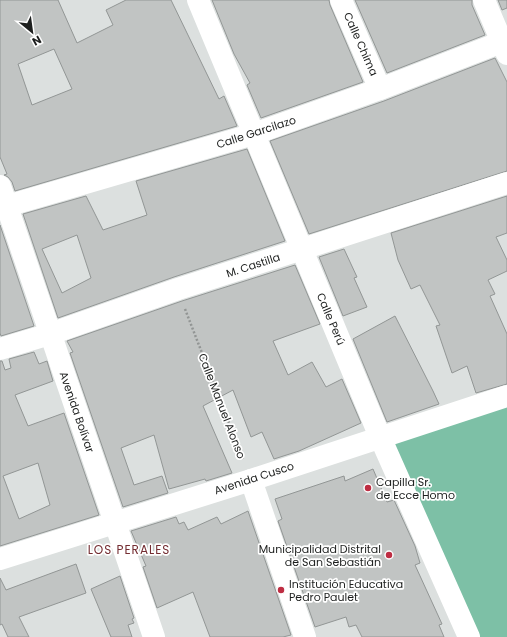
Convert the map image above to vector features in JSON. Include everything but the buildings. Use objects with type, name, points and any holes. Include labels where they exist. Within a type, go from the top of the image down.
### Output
[{"type":"street","name":"Calle Perú","points":[[198,0],[380,437],[469,637]]},
{"type":"street","name":"Calle Chima","points":[[342,0],[380,89]]},
{"type":"street","points":[[484,0],[505,45]]},
{"type":"street","name":"Calle Garcilazo","points":[[2,200],[254,134],[505,45]]},
{"type":"street","name":"M. Castilla","points":[[0,349],[50,334],[178,289],[507,183]]},
{"type":"street","name":"Avenida Bolívar","points":[[2,200],[50,334],[154,637]]},
{"type":"street","name":"Avenida Cusco","points":[[0,559],[250,480],[507,396]]},
{"type":"street","points":[[250,480],[305,637]]},
{"type":"path","name":"Calle Manuel Alonso","points":[[178,289],[250,480]]},
{"type":"green space","points":[[507,402],[507,637],[474,637],[390,440]]},
{"type":"place","name":"Capilla Sr. de Ecce Homo","points":[[368,488]]},
{"type":"place","name":"Municipalidad Distrital de San Sebastián","points":[[389,555]]},
{"type":"place","name":"Institución Educativa Pedro Paulet","points":[[281,590]]},
{"type":"district","name":"LOS PERALES","points":[[129,550]]}]
